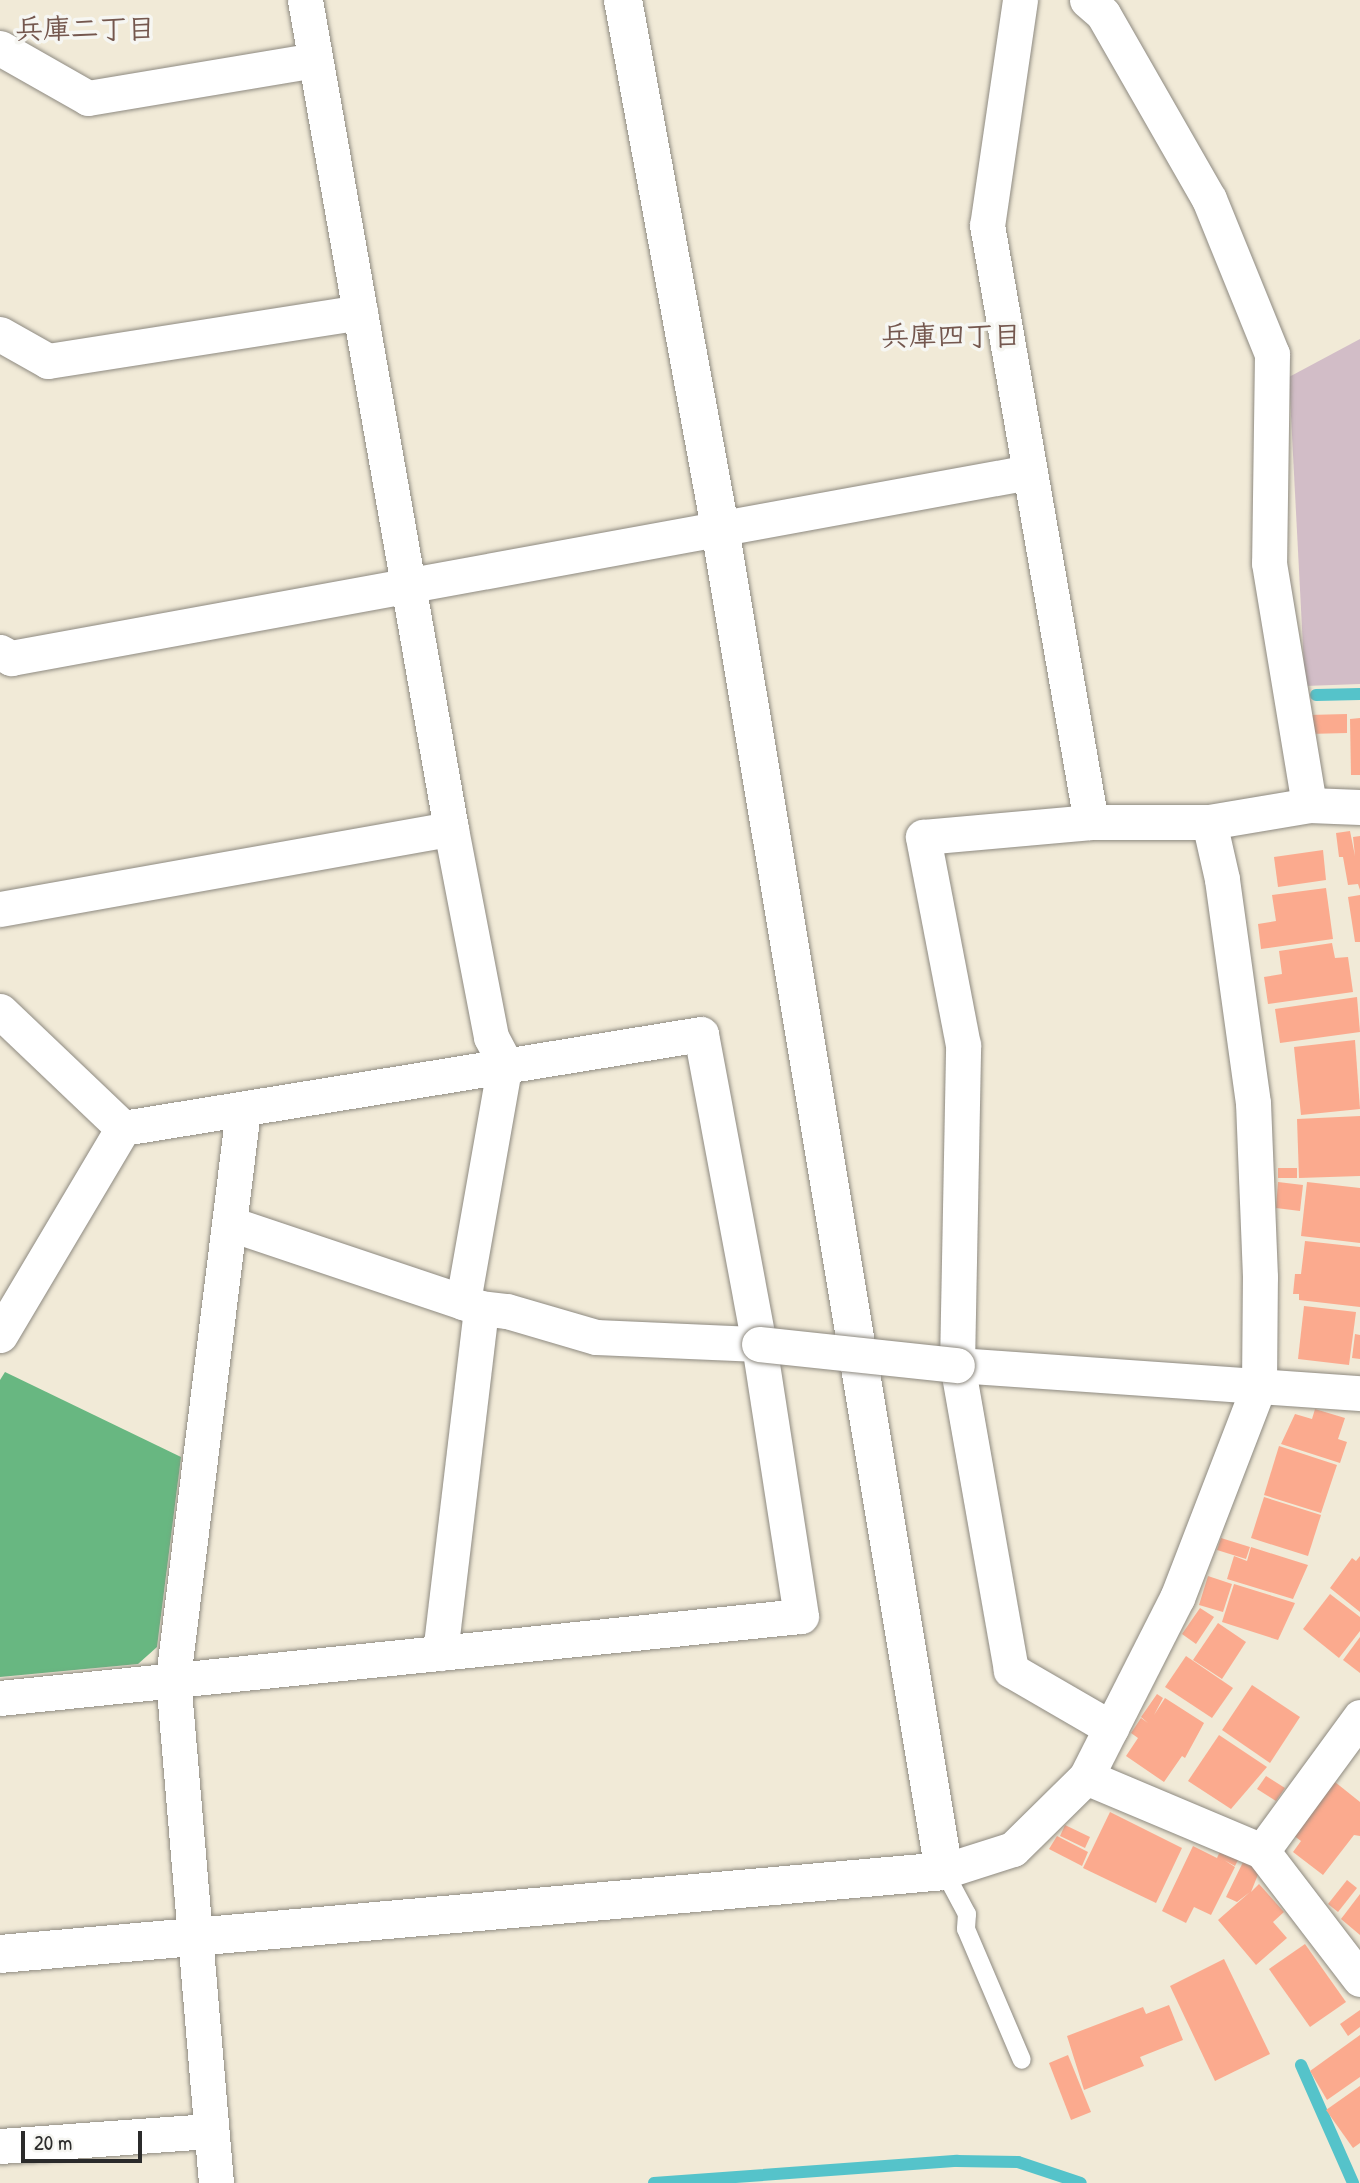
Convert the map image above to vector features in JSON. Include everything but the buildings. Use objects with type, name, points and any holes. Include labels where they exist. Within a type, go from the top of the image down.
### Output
[{"type":"street","points":[[304,0],[411,587],[451,829],[491,1037],[505,1063],[472,1305],[440,1653]]},
{"type":"street","points":[[623,0],[720,528],[944,1871]]},
{"type":"street","points":[[1020,0],[1013,21],[987,225],[1091,822]]},
{"type":"street","points":[[1087,0],[1103,14],[1209,198],[1272,354],[1269,563],[1309,806]]},
{"type":"street","points":[[0,48],[88,98],[314,60]]},
{"type":"street","points":[[0,334],[48,361],[360,312]]},
{"type":"street","points":[[0,652],[11,658],[1029,472]]},
{"type":"street","points":[[1111,1728],[1011,1670],[957,1365],[963,1045],[923,837],[1091,822],[1209,822],[1309,806],[1360,807]]},
{"type":"street","points":[[0,1954],[944,1871],[1013,1849],[1086,1777],[1177,1598],[1259,1386],[1261,1277],[1253,1103],[1222,879],[1209,822]]},
{"type":"street","points":[[0,909],[451,829]]},
{"type":"street","points":[[0,1011],[123,1128]]},
{"type":"street","points":[[0,1698],[173,1678],[801,1616],[759,1344],[701,1034],[505,1063],[243,1110],[123,1128]]},
{"type":"street","points":[[216,2183],[173,1678],[243,1110]]},
{"type":"street","points":[[0,1335],[123,1128]]},
{"type":"street","points":[[231,1224],[472,1305],[507,1311],[596,1337],[759,1344],[957,1365],[1360,1393]]},
{"type":"street","points":[[1262,1851],[1360,1717]]},
{"type":"street","points":[[1086,1777],[1262,1851],[1360,1979]]},
{"type":"street","points":[[0,2146],[211,2131]]},
{"type":"lane","points":[[944,1871],[967,1914],[966,1929],[1022,2060]]},
{"type":"shaded area","points":[[1360,339],[1360,684],[1305,686],[1289,377]]},
{"type":"green space","points":[[5,1372],[181,1457],[157,1647],[138,1664],[0,1677],[0,1380]]},
{"type":"waterway","points":[[1316,695],[1360,694]]},
{"type":"waterway","points":[[1301,2065],[1353,2183]]},
{"type":"waterway","points":[[654,2183],[957,2161],[1018,2162],[1081,2183]]},
{"type":"district","name":"兵庫二丁目","points":[[85,28]]},
{"type":"district","name":"兵庫四丁目","points":[[951,335]]}]
